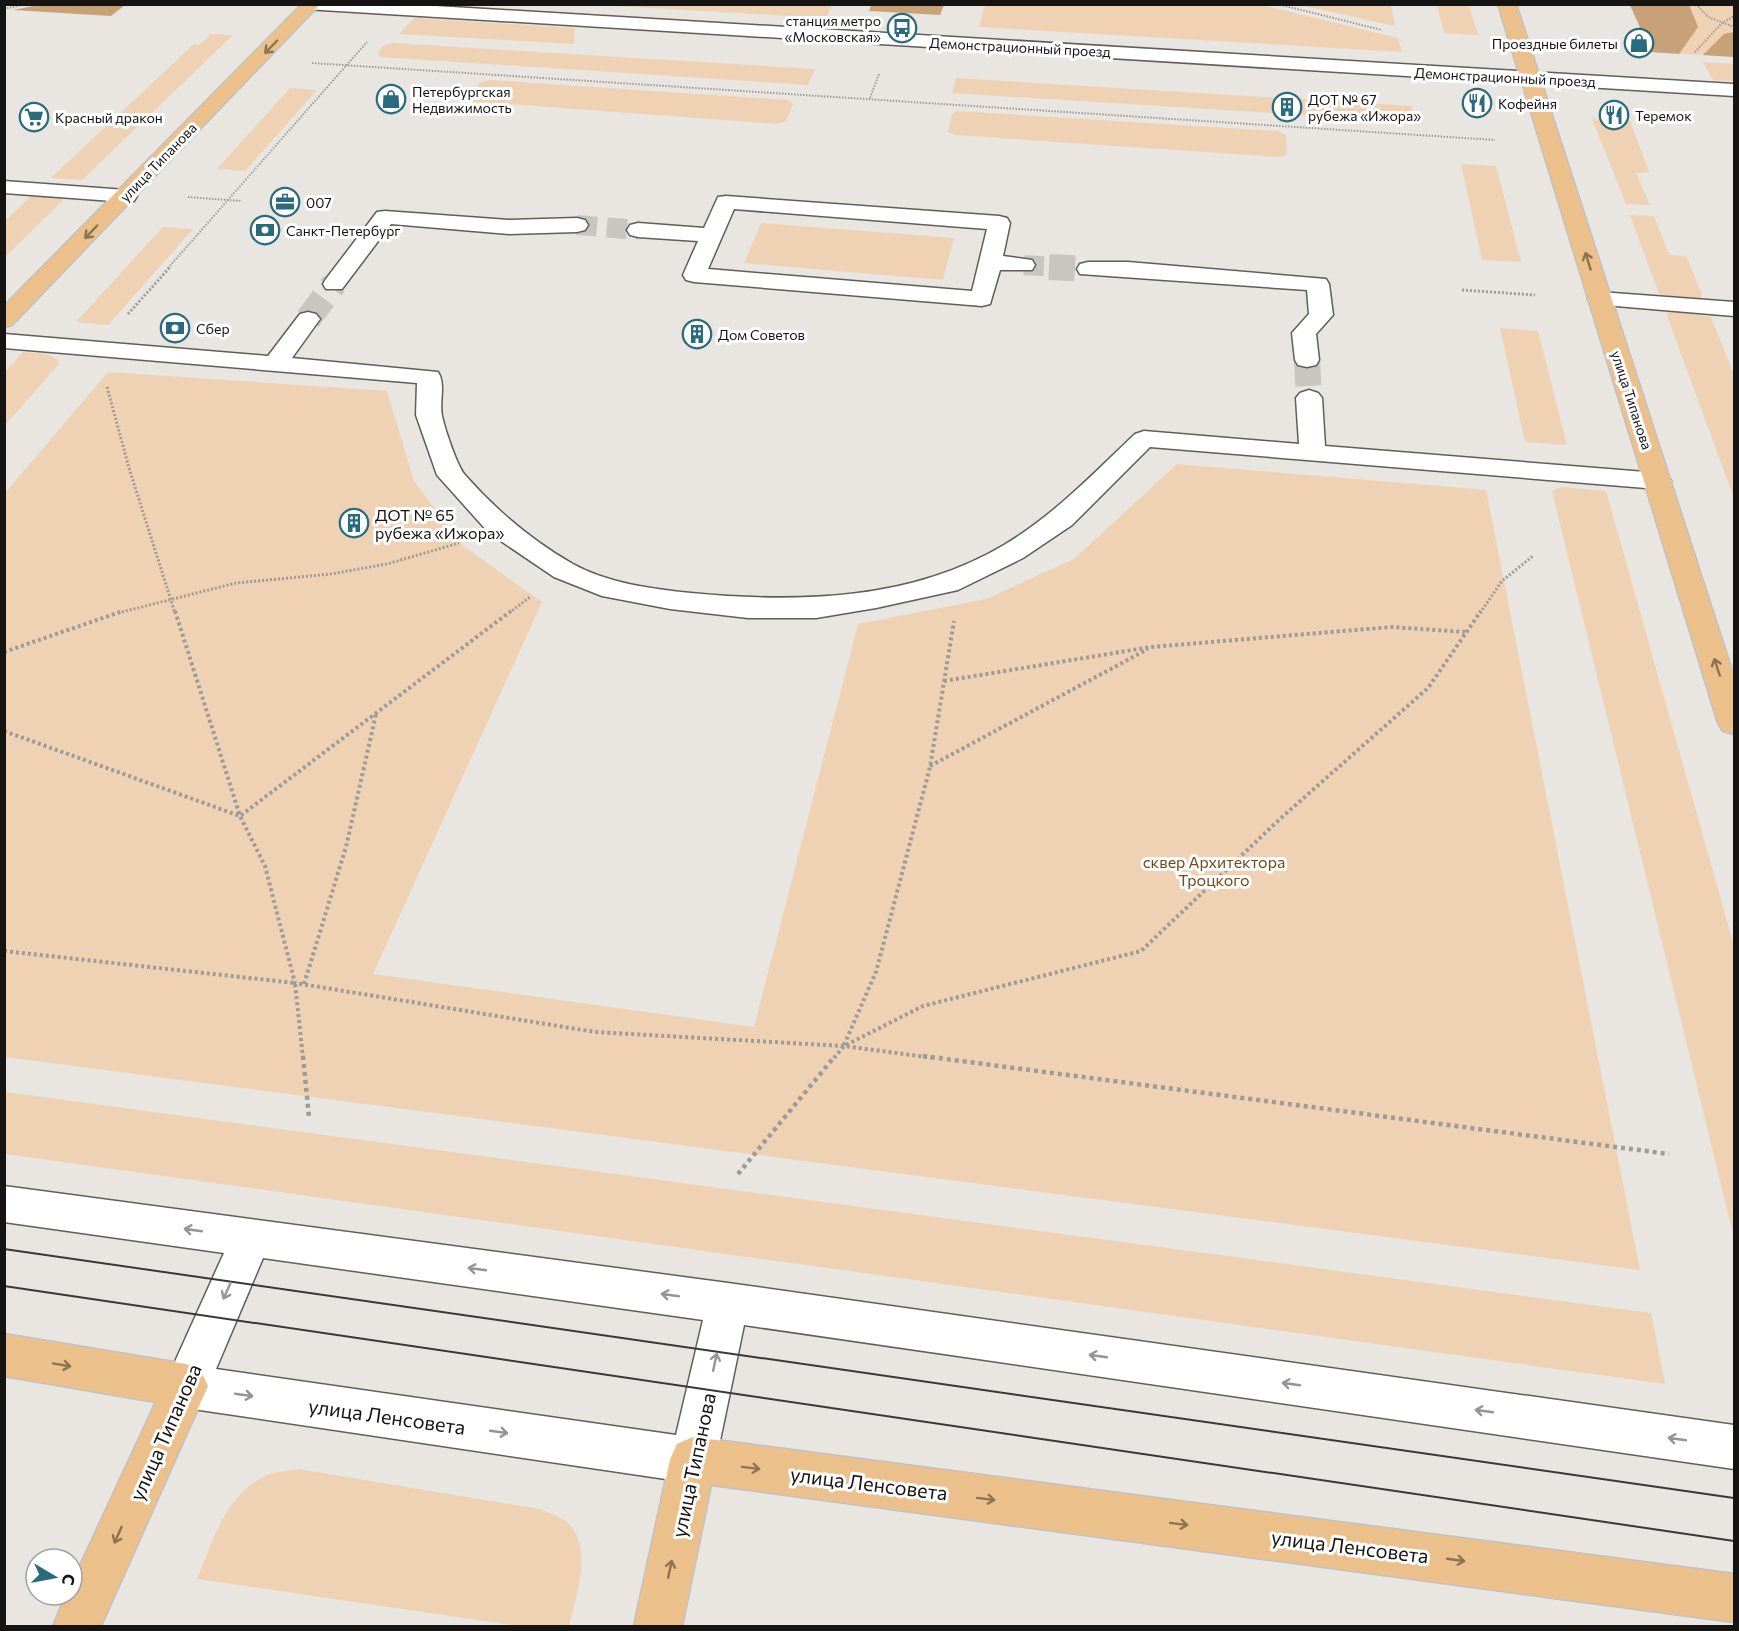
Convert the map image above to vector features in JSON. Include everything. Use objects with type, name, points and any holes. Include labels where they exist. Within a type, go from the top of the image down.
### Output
[{"type":"main road","name":"улица Типанова","points":[[1507,4],[1734,723]]},
{"type":"main road","name":"улица Типанова","points":[[4,320],[312,5]]},
{"type":"main road","name":"улица Ленсовета","points":[[4,1355],[186,1386]]},
{"type":"main road","name":"улица Типанова","points":[[77,1626],[186,1386]]},
{"type":"main road","name":"улица Типанова","points":[[658,1626],[693,1460]]},
{"type":"main road","name":"улица Ленсовета","points":[[693,1460],[1734,1598]]},
{"type":"street","name":"Демонстрационный проезд","points":[[305,4],[1734,90]]},
{"type":"street","points":[[4,187],[126,196]]},
{"type":"street","points":[[726,202],[999,223],[982,300],[694,275],[711,235],[726,202]]},
{"type":"street","points":[[334,284],[385,217],[509,227],[576,225]]},
{"type":"street","points":[[638,230],[711,235]]},
{"type":"street","points":[[991,262],[1024,265]]},
{"type":"street","points":[[1088,269],[1128,269],[1318,284],[1321,315],[1304,333],[1307,360]]},
{"type":"street","points":[[1600,299],[1734,309]]},
{"type":"street","points":[[275,364],[308,320]]},
{"type":"street","points":[[4,341],[429,377],[429,415],[450,475],[499,527],[564,571],[612,589],[670,600],[748,608],[816,608],[876,599],[948,583],[1013,552],[1062,519],[1144,440],[1658,481]]},
{"type":"street","points":[[1309,398],[1312,453]]},
{"type":"street","points":[[4,1204],[728,1303],[1734,1447]]},
{"type":"street","name":"улица Типанова","points":[[186,1386],[251,1238]]},
{"type":"street","name":"улица Типанова","points":[[693,1460],[728,1303]]},
{"type":"street","name":"улица Ленсовета","points":[[186,1386],[693,1460]]},
{"type":"path","points":[[4,9],[26,4]]},
{"type":"path","points":[[1272,4],[1382,30]]},
{"type":"path","points":[[1696,4],[1701,14],[1721,24],[1734,27]]},
{"type":"path","points":[[1692,55],[1721,24],[1734,16]]},
{"type":"path","points":[[309,1117],[295,983],[265,866],[240,816],[129,468],[98,349],[371,37]]},
{"type":"path","points":[[312,63],[1495,140]]},
{"type":"path","points":[[870,98],[881,68]]},
{"type":"path","points":[[188,197],[241,201]]},
{"type":"path","points":[[1462,290],[1535,295]]},
{"type":"path","points":[[4,652],[170,596],[239,583],[316,576],[378,565],[440,550],[499,527]]},
{"type":"path","points":[[844,1046],[923,1006],[1141,951],[1281,819],[1428,687],[1502,581],[1533,556]]},
{"type":"path","points":[[240,816],[564,571]]},
{"type":"path","points":[[738,1174],[844,1046],[876,972],[930,766],[955,620],[948,583]]},
{"type":"path","points":[[944,681],[1151,647],[1392,627],[1466,632]]},
{"type":"path","points":[[930,766],[1151,647]]},
{"type":"path","points":[[304,984],[346,847],[376,714]]},
{"type":"path","points":[[4,731],[240,816]]},
{"type":"path","points":[[4,951],[304,984],[595,1032],[844,1046],[1669,1154]]},
{"type":"green space","points":[[598,5],[832,5],[826,18]]},
{"type":"green space","points":[[985,5],[1266,6],[1398,38],[1402,52],[979,27]]},
{"type":"green space","points":[[1300,5],[1391,5],[1395,26]]},
{"type":"green space","points":[[1437,5],[1469,5],[1478,35],[1444,33]]},
{"type":"green space","points":[[1630,5],[1734,5],[1734,57],[1651,52]]},
{"type":"green space","points":[[414,18],[575,28],[574,44],[399,34]]},
{"type":"green space","points":[[211,34],[233,35],[82,180],[51,178],[194,44],[199,45]]},
{"type":"green space","points":[[392,43],[815,69],[808,85],[378,55],[381,47]]},
{"type":"green space","points":[[1703,62],[1734,64],[1734,81],[1713,80]]},
{"type":"green space","points":[[956,78],[1411,106],[1415,122],[952,93]]},
{"type":"green space","points":[[490,80],[788,100],[793,104],[786,121],[777,124],[468,101],[479,83]]},
{"type":"green space","points":[[290,88],[317,90],[245,171],[217,169]]},
{"type":"green space","points":[[957,111],[1278,131],[1286,135],[1287,154],[1280,157],[955,135],[948,132],[952,114]]},
{"type":"green space","points":[[1592,119],[1630,121],[1649,172],[1636,173],[1650,205],[1626,204]]},
{"type":"green space","points":[[1461,164],[1496,166],[1521,262],[1482,260]]},
{"type":"green space","points":[[33,194],[66,197],[5,257],[5,221]]},
{"type":"green space","points":[[1630,215],[1654,216],[1669,255],[1686,256],[1702,294],[1701,301],[1659,294]]},
{"type":"green space","points":[[761,223],[954,238],[943,280],[744,263]]},
{"type":"green space","points":[[163,227],[193,229],[108,325],[76,322]]},
{"type":"green space","points":[[1675,311],[1711,317],[1734,375],[1734,498],[1666,313]]},
{"type":"green space","points":[[1500,328],[1538,331],[1567,445],[1525,442]]},
{"type":"green space","points":[[23,352],[47,354],[58,360],[58,365],[5,425],[5,372]]},
{"type":"green space","name":"сквер Архитектора Троцкого","points":[[108,372],[387,391],[414,481],[463,546],[542,602],[373,974],[754,1027],[858,624],[986,599],[1074,559],[1177,464],[1486,490],[1640,1270],[5,1057],[5,493]]},
{"type":"green space","points":[[1561,487],[1606,491],[1734,946],[1734,1238],[1552,491]]},
{"type":"green space","points":[[5,1092],[1651,1313],[1665,1384],[5,1154]]},
{"type":"green space","points":[[298,1469],[539,1509],[561,1518],[572,1528],[581,1554],[579,1584],[569,1626],[519,1626],[197,1579],[223,1518],[243,1492],[270,1474]]},
{"type":"shaded area","points":[[43,4],[125,5],[111,16],[13,10]]},
{"type":"shaded area","points":[[871,4],[944,5],[940,15],[869,11]]},
{"type":"shaded area","points":[[1630,5],[1689,5],[1698,27],[1679,54],[1651,52]]},
{"type":"shaded area","points":[[1734,32],[1734,57],[1703,55],[1724,34]]},
{"type":"tunnel","points":[[577,225],[638,230]]},
{"type":"tunnel","points":[[1024,265],[1073,268]]},
{"type":"tunnel","points":[[1049,267],[1088,269]]},
{"type":"tunnel","points":[[308,319],[334,284]]},
{"type":"tunnel","points":[[1307,360],[1309,398]]},
{"type":"tram line","points":[[4,1249],[1734,1498]]},
{"type":"tram line","points":[[4,1286],[1734,1541]]},
{"type":"place","name":"станция метро «Московская»","points":[[902,28]]},
{"type":"place","name":"Проездные билеты","points":[[1639,43]]},
{"type":"place","name":"Петербургская Недвижимость","points":[[391,99]]},
{"type":"place","name":"Кофейня","points":[[1477,103]]},
{"type":"place","name":"ДОТ № 67 рубежа «Ижора»","points":[[1287,107]]},
{"type":"place","name":"Теремок","points":[[1614,115]]},
{"type":"place","name":"Красный дракон","points":[[34,117]]},
{"type":"place","name":"007","points":[[285,202]]},
{"type":"place","name":"Санкт-Петербург","points":[[265,230]]},
{"type":"place","name":"Сбер","points":[[175,328]]},
{"type":"place","name":"Дом Советов","points":[[697,334]]},
{"type":"place","name":"ДОТ № 65 рубежа «Ижора»","points":[[354,523]]}]
